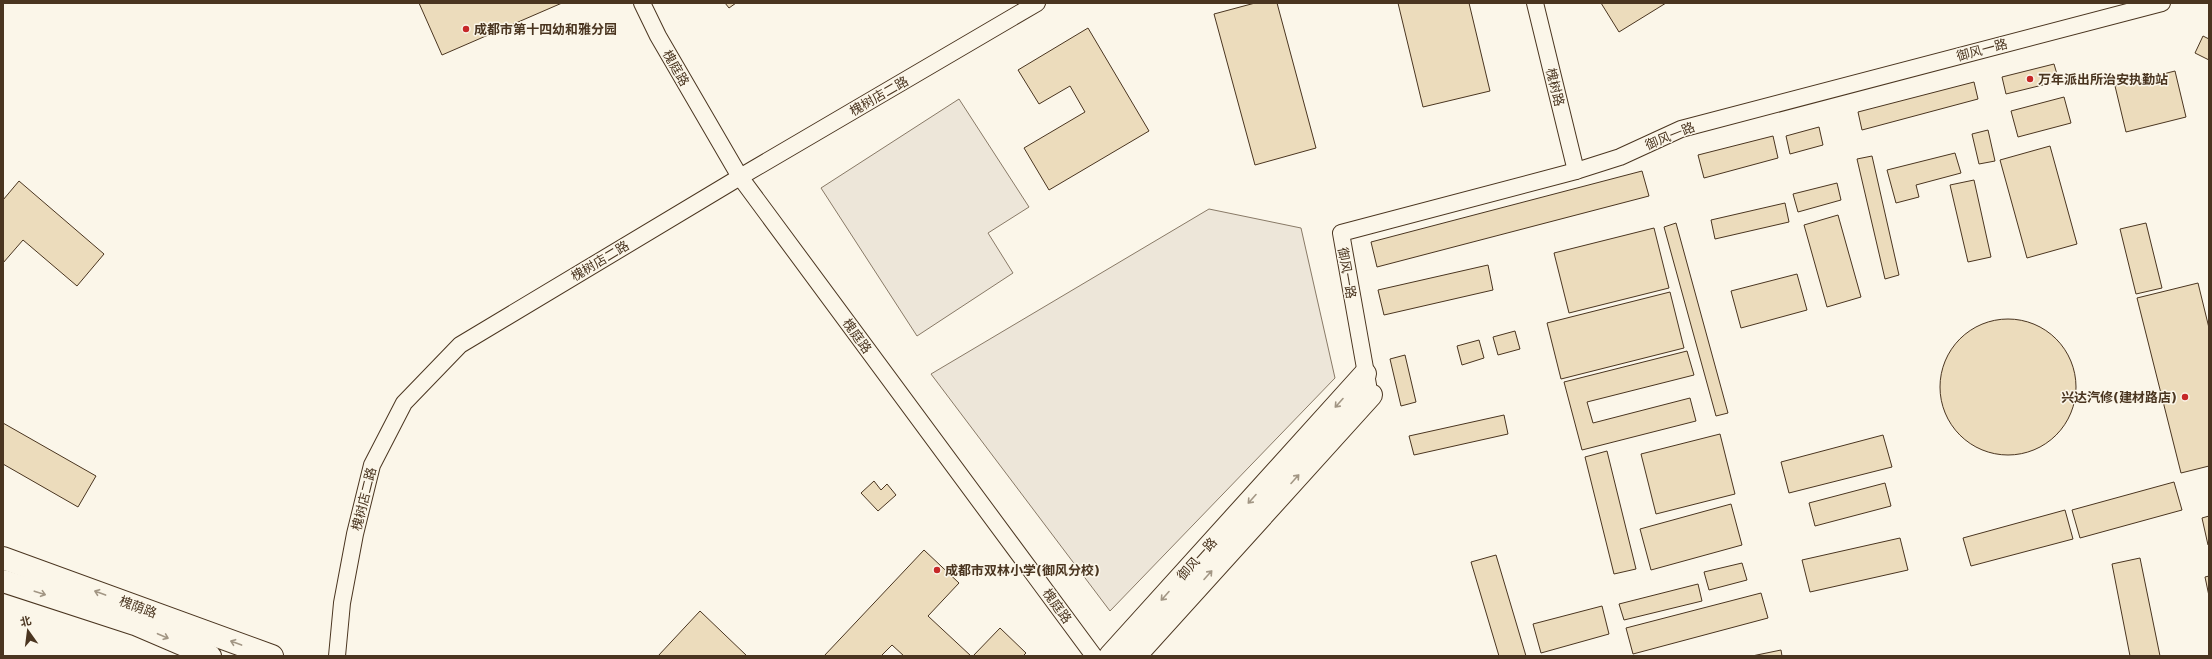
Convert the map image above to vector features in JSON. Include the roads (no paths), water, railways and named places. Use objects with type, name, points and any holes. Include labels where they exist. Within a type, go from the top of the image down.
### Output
[{"type":"main road","name":"御风一路","points":[[1110,656],[1365,374]]},
{"type":"main road","name":"御风一路","points":[[1135,656],[1370,395]]},
{"type":"main road","name":"槐荫路","points":[[3,558],[272,656]]},
{"type":"main road","name":"槐荫路","points":[[3,581],[135,624],[210,656]]},
{"type":"street","name":"槐庭路","points":[[642,3],[658,36],[740,177],[1094,656]]},
{"type":"street","name":"槐树店二路","points":[[337,656],[342,602],[355,534],[372,465],[404,404],[460,345],[740,177],[1037,3]]},
{"type":"street","name":"槐树路","points":[[1534,3],[1576,171]]},
{"type":"street","name":"御风一路","points":[[1370,395],[1340,233],[1576,171],[1620,157],[1681,129],[2162,3]]},
{"type":"place","name":"成都市第十四幼和雅分园","points":[[466,29]]},
{"type":"place","name":"万年派出所治安执勤站","points":[[2030,79]]},
{"type":"place","name":"兴达汽修(建材路店)","points":[[2185,397]]},
{"type":"place","name":"成都市双林小学(御风分校)","points":[[937,570]]}]
